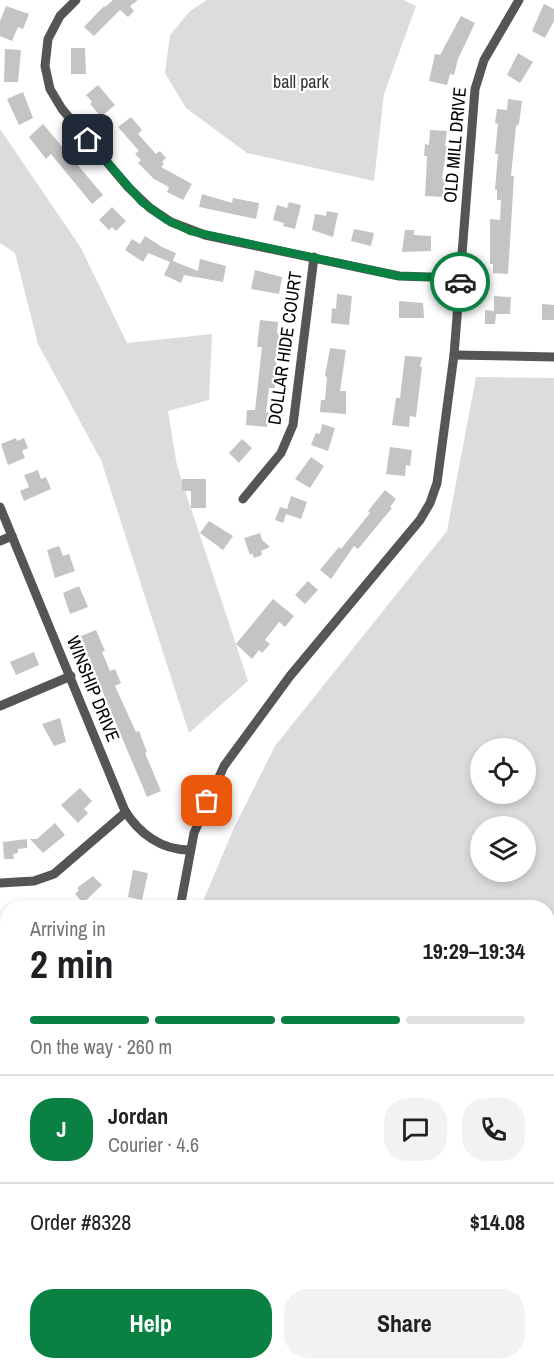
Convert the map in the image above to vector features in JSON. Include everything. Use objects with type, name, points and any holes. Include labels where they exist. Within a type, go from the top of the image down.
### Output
[{"type":"street","points":[[76,0],[63,12],[52,30],[45,50],[47,80],[56,102],[128,188],[150,208],[167,220],[190,231],[399,276],[460,278]]},
{"type":"street","name":"OLD MILL DRIVE","points":[[181,900],[189,850],[201,814],[229,758],[290,676],[425,512],[434,493],[439,473],[454,355],[475,89],[484,60],[519,0]]},
{"type":"street","name":"DOLLAR HIDE COURT","points":[[243,499],[281,453],[293,425],[314,257]]},
{"type":"street","points":[[454,355],[554,357]]},
{"type":"street","name":"WINSHIP DRIVE","points":[[0,507],[126,812],[142,832],[154,841],[174,849],[189,850]]},
{"type":"street","points":[[0,542],[12,536]]},
{"type":"street","points":[[0,706],[71,676]]},
{"type":"street","points":[[0,883],[34,881],[54,874],[126,812]]},
{"type":"green space","name":"ball park","points":[[207,0],[403,0],[416,6],[384,94],[374,181],[247,153],[186,108],[165,73],[170,35],[190,11]]},
{"type":"green space","points":[[0,129],[81,248],[127,343],[212,334],[209,400],[168,411],[177,466],[248,681],[189,733],[101,460],[38,344],[15,253],[0,243]]},
{"type":"green space","points":[[476,377],[554,378],[554,900],[204,900],[233,830],[275,746],[447,531]]},
{"type":"building","points":[[113,0],[138,0],[130,6],[134,11],[128,17],[120,10],[94,36],[84,27]]},
{"type":"building","points":[[544,4],[554,9],[554,21],[545,38],[532,31]]},
{"type":"building","points":[[6,6],[29,14],[23,29],[18,27],[12,41],[0,36],[0,21]]},
{"type":"building","points":[[461,16],[475,23],[458,59],[454,75],[450,74],[447,85],[429,81],[435,54],[440,55]]},
{"type":"building","points":[[71,48],[85,48],[86,74],[71,74]]},
{"type":"building","points":[[5,49],[21,50],[18,82],[4,82]]},
{"type":"building","points":[[518,53],[533,62],[520,83],[507,75]]},
{"type":"building","points":[[98,85],[115,105],[101,117],[86,95]]},
{"type":"building","points":[[23,92],[33,118],[19,125],[7,99]]},
{"type":"building","points":[[508,99],[522,101],[519,124],[516,126],[511,176],[514,176],[508,274],[493,273],[493,264],[490,264],[490,219],[500,220],[501,200],[497,200],[497,190],[495,190],[498,124],[495,123],[497,109],[507,110]]},
{"type":"building","points":[[131,117],[142,130],[138,134],[156,154],[160,151],[166,158],[161,167],[192,184],[183,200],[167,192],[169,188],[167,186],[154,179],[138,163],[141,160],[135,154],[139,151],[118,127]]},
{"type":"building","points":[[43,124],[103,195],[92,204],[51,154],[46,159],[29,137]]},
{"type":"building","points":[[430,130],[447,131],[442,179],[445,179],[443,197],[425,196],[427,156],[424,156],[425,144],[429,145]]},
{"type":"building","points":[[202,194],[232,203],[233,198],[259,203],[256,219],[199,207]]},
{"type":"building","points":[[289,202],[301,205],[295,229],[273,220],[277,205],[287,208]]},
{"type":"building","points":[[112,207],[126,221],[116,231],[112,227],[109,230],[99,220]]},
{"type":"building","points":[[327,211],[338,213],[333,237],[312,230],[315,214],[326,216]]},
{"type":"building","points":[[354,229],[374,233],[371,246],[351,241]]},
{"type":"building","points":[[405,230],[414,230],[414,235],[431,236],[431,251],[402,252]]},
{"type":"building","points":[[145,236],[176,253],[173,261],[198,271],[200,259],[226,266],[223,282],[184,275],[181,283],[164,275],[170,262],[148,253],[143,262],[125,250],[132,239],[140,244]]},
{"type":"building","points":[[255,270],[282,277],[279,294],[251,289]]},
{"type":"building","points":[[337,294],[352,296],[349,325],[331,323],[332,308],[336,309]]},
{"type":"building","points":[[494,296],[511,297],[510,314],[496,314],[495,324],[485,324],[485,310],[494,311]]},
{"type":"building","points":[[399,301],[423,303],[424,318],[399,318]]},
{"type":"building","points":[[542,304],[554,305],[554,320],[542,320]]},
{"type":"building","points":[[260,320],[278,322],[277,333],[281,334],[279,349],[277,349],[275,388],[269,388],[267,427],[246,425],[247,410],[255,410],[262,347],[257,347]]},
{"type":"building","points":[[330,348],[346,350],[340,391],[346,391],[346,414],[320,412],[321,400],[325,400],[327,377],[325,376]]},
{"type":"building","points":[[405,356],[422,357],[416,417],[410,416],[409,427],[392,425],[396,398],[400,398]]},
{"type":"building","points":[[322,424],[335,428],[328,451],[311,445],[316,433],[320,434]]},
{"type":"building","points":[[16,438],[17,441],[24,438],[28,448],[22,451],[25,458],[8,465],[1,444]]},
{"type":"building","points":[[242,439],[252,448],[239,463],[229,453]]},
{"type":"building","points":[[390,447],[412,450],[410,466],[406,465],[405,476],[386,474]]},
{"type":"building","points":[[311,457],[324,466],[310,488],[295,479]]},
{"type":"building","points":[[38,470],[41,479],[46,477],[51,489],[24,501],[20,491],[29,487],[24,475]]},
{"type":"building","points":[[182,479],[206,479],[206,508],[191,508],[191,491],[182,491]]},
{"type":"building","points":[[385,490],[396,499],[390,507],[392,508],[358,549],[354,546],[331,579],[320,570],[339,547],[341,549]]},
{"type":"building","points":[[291,496],[307,502],[301,519],[286,514],[283,523],[275,520],[280,507],[287,509]]},
{"type":"building","points":[[209,521],[233,536],[223,550],[200,533]]},
{"type":"building","points":[[260,533],[262,540],[270,547],[261,551],[262,555],[254,558],[252,553],[250,555],[244,538]]},
{"type":"building","points":[[59,546],[63,556],[69,554],[75,571],[55,578],[47,550]]},
{"type":"building","points":[[308,581],[318,590],[305,604],[295,595]]},
{"type":"building","points":[[79,586],[88,607],[70,614],[63,593]]},
{"type":"building","points":[[273,599],[294,616],[285,627],[279,622],[265,640],[270,644],[262,653],[259,650],[252,659],[236,644]]},
{"type":"building","points":[[96,630],[110,671],[115,669],[121,683],[115,686],[136,732],[139,731],[147,752],[145,753],[161,791],[147,797],[83,645],[85,645],[81,636]]},
{"type":"building","points":[[34,652],[39,665],[16,675],[10,662]]},
{"type":"building","points":[[60,718],[66,742],[54,746],[42,724]]},
{"type":"building","points":[[80,788],[92,801],[84,809],[88,813],[78,823],[61,805]]},
{"type":"building","points":[[55,823],[65,835],[43,853],[30,839],[37,839]]},
{"type":"building","points":[[27,839],[27,848],[18,849],[18,853],[13,854],[14,859],[4,859],[3,842]]},
{"type":"building","points":[[133,870],[148,873],[142,900],[128,897]]},
{"type":"building","points":[[93,876],[102,885],[86,900],[80,900],[75,894],[79,890],[77,888]]},
{"type":"way so far","points":[[207,801],[229,758],[290,676],[420,520],[430,503],[439,473],[454,355],[460,282]]},
{"type":"route","points":[[88,140],[142,202],[167,220],[190,231],[399,276],[460,278],[460,282]]}]
